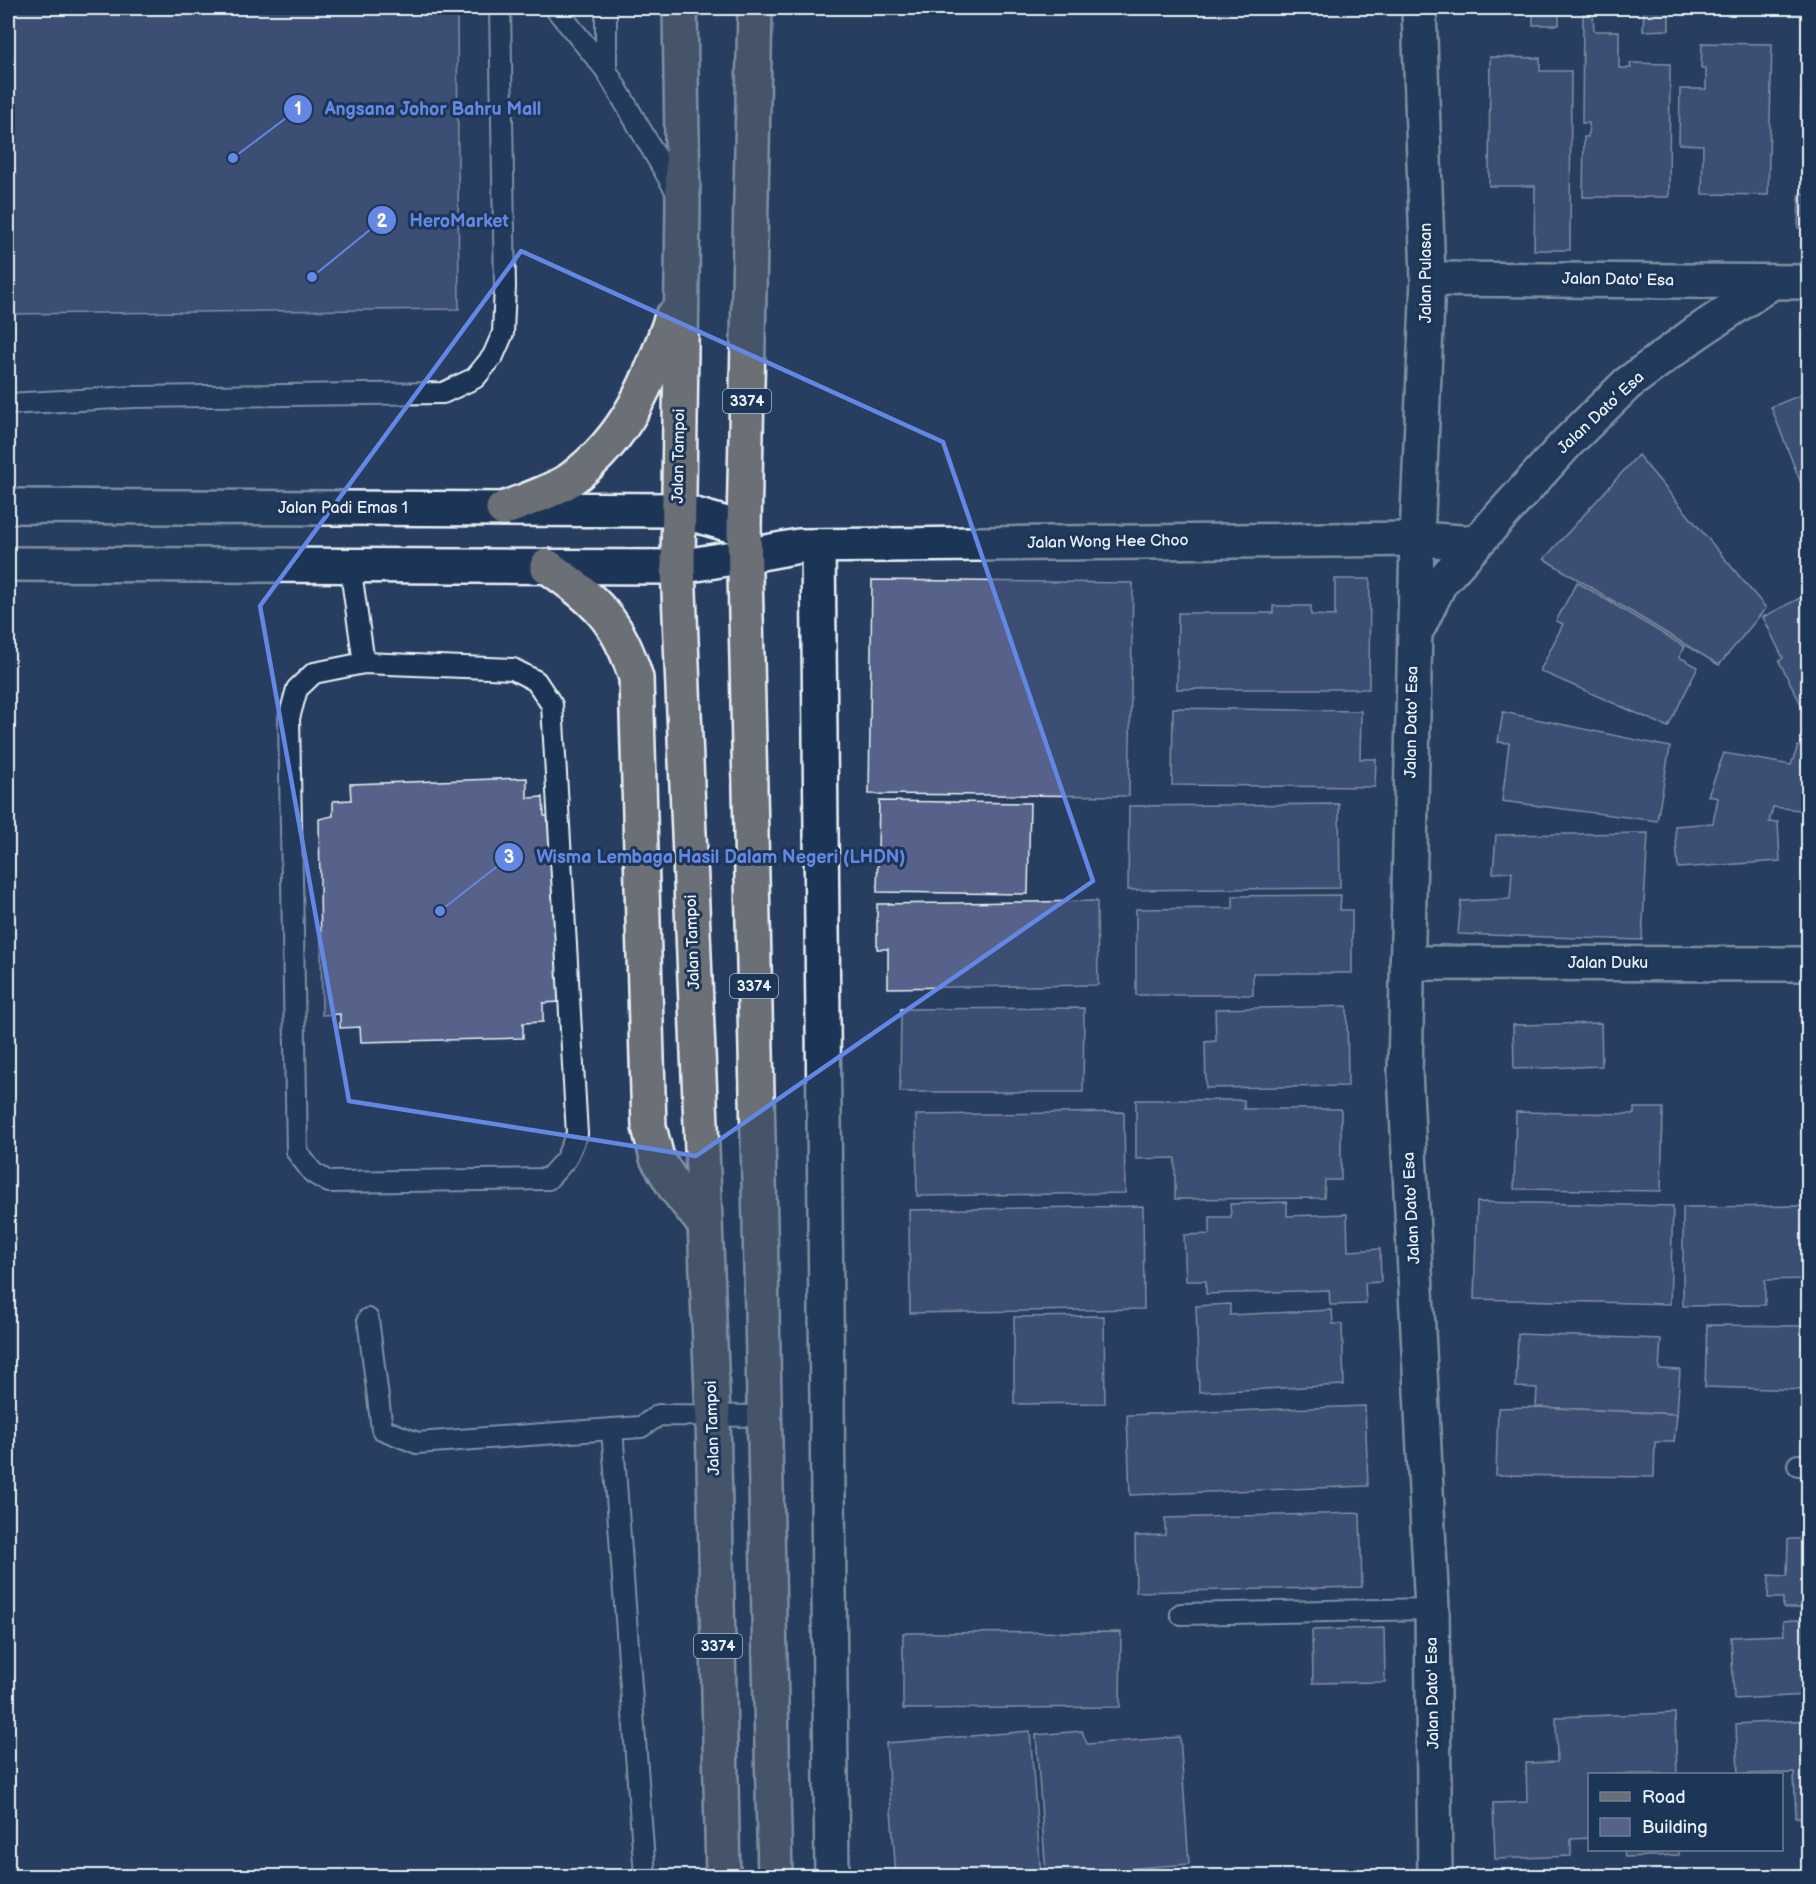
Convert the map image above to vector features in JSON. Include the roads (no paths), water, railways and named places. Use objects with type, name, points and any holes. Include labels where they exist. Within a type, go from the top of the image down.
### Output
[{"type":"main road","name":"Jalan Tampoi","points":[[680,8],[683,204],[678,567],[713,1416],[723,1876]]},
{"type":"main road","name":"3374","points":[[755,8],[745,543],[775,1876]]},
{"type":"main road","points":[[503,509],[569,480],[606,448],[634,410],[647,383],[682,289]]},
{"type":"main road","points":[[547,566],[590,597],[612,621],[628,652],[636,678],[649,1126],[657,1158],[676,1189],[704,1224]]},
{"type":"street","name":"Jalan Pulasan","points":[[1417,539],[1428,279],[1419,8]]},
{"type":"street","name":"Jalan Dato' Esa","points":[[1428,279],[1809,282]]},
{"type":"street","name":"Jalan Dato’ Esa","points":[[1414,636],[1440,583],[1566,443],[1628,384],[1696,333],[1773,282]]},
{"type":"street","name":"Jalan Padi Emas 1","points":[[8,506],[678,510],[745,543]]},
{"type":"street","name":"Jalan Wong Hee Choo","points":[[745,543],[809,546],[1417,539]]},
{"type":"street","points":[[1417,539],[1476,543]]},
{"type":"street","name":"Jalan Dato' Esa","points":[[1417,539],[1405,1072],[1432,1609],[1435,1876]]},
{"type":"street","points":[[8,564],[678,567],[745,543]]},
{"type":"street","points":[[809,546],[832,1876]]},
{"type":"street","name":"Jalan Duku","points":[[1407,963],[1809,964]]},
{"type":"lane","points":[[8,404],[134,397],[443,393],[475,378],[493,356],[503,333],[505,286],[500,8]]},
{"type":"lane","points":[[555,8],[606,70],[683,204]]},
{"type":"lane","points":[[606,8],[606,70]]},
{"type":"lane","points":[[350,565],[364,663]]},
{"type":"lane","points":[[364,663],[513,669],[536,681],[552,705],[577,1134],[566,1159],[548,1179],[329,1182],[313,1173],[297,1152],[288,718],[297,689],[314,673],[364,663]]},
{"type":"lane","points":[[368,1319],[382,1429],[417,1443],[641,1427],[659,1415],[764,1416]]},
{"type":"lane","points":[[612,1429],[645,1876]]},
{"type":"lane","points":[[1181,1614],[1432,1609]]},
{"type":"place","name":"Angsana Johor Bahru Mall","points":[[233,158]]},
{"type":"place","name":"HeroMarket","points":[[312,277]]},
{"type":"place","name":"Wisma Lembaga Hasil Dalam Negeri (LHDN)","points":[[440,911]]}]
